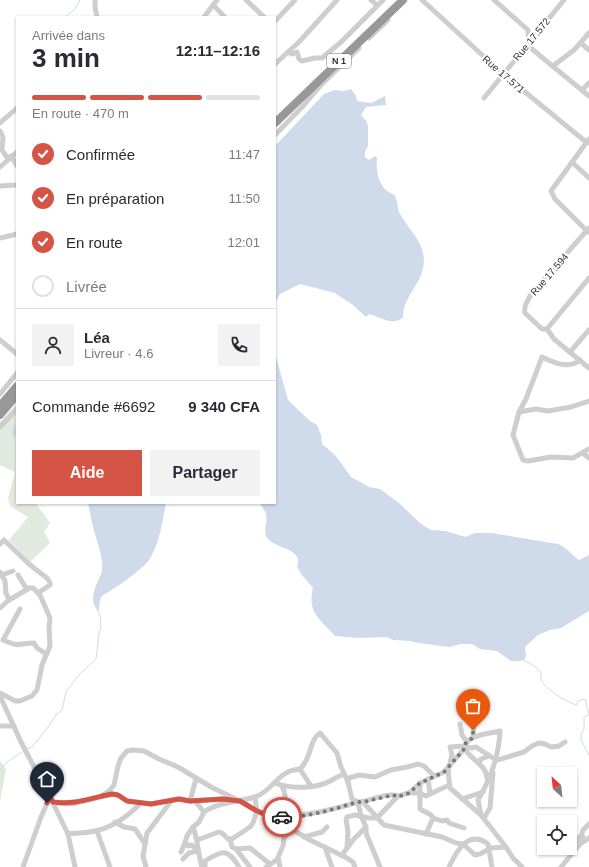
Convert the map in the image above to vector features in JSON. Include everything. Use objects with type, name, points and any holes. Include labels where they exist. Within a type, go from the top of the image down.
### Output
[{"type":"highway","name":"N 1","points":[[276,116],[396,0]]},
{"type":"highway","name":"N 1","points":[[276,122],[403,0]]},
{"type":"highway","points":[[0,406],[16,387]]},
{"type":"highway","points":[[0,415],[16,396]]},
{"type":"street","points":[[95,0],[97,16]]},
{"type":"street","points":[[205,16],[217,0]]},
{"type":"street","points":[[246,0],[263,16]]},
{"type":"street","points":[[251,5],[255,0]]},
{"type":"street","points":[[276,20],[295,0]]},
{"type":"street","points":[[276,63],[299,42],[337,0]]},
{"type":"street","points":[[371,0],[377,5]]},
{"type":"street","points":[[288,52],[292,54],[297,52],[299,59],[302,61],[322,58],[340,43],[383,0]]},
{"type":"street","points":[[276,134],[320,86],[408,0]]},
{"type":"street","name":"Rue 17.571","points":[[422,0],[503,74],[588,142]]},
{"type":"street","points":[[494,0],[528,30],[528,43],[589,96]]},
{"type":"street","name":"Rue 17.572","points":[[484,98],[564,0]]},
{"type":"street","points":[[213,5],[224,16]]},
{"type":"street","points":[[553,66],[569,55],[589,33]]},
{"type":"street","points":[[581,43],[589,50]]},
{"type":"street","points":[[582,90],[589,83]]},
{"type":"street","points":[[0,123],[16,109]]},
{"type":"street","points":[[0,131],[3,137],[2,150],[16,165]]},
{"type":"street","points":[[588,142],[552,190],[552,195],[555,199],[588,230]]},
{"type":"street","points":[[0,167],[16,153]]},
{"type":"street","points":[[572,163],[589,178]]},
{"type":"street","points":[[0,186],[16,185]]},
{"type":"street","name":"Rue 17.594","points":[[588,230],[532,293],[524,310],[525,314],[542,329],[547,329],[554,339],[589,368]]},
{"type":"street","points":[[0,238],[16,234]]},
{"type":"street","points":[[547,329],[589,279]]},
{"type":"street","points":[[570,352],[589,330]]},
{"type":"street","points":[[0,340],[16,353]]},
{"type":"street","points":[[580,360],[576,364],[566,365],[542,357],[519,412],[513,435],[524,460],[538,461],[551,457],[574,458],[589,449]]},
{"type":"street","points":[[0,394],[16,374]]},
{"type":"street","points":[[519,412],[536,409],[548,411],[571,407],[589,401]]},
{"type":"street","points":[[0,427],[16,410]]},
{"type":"street","points":[[584,452],[589,458]]},
{"type":"street","points":[[0,544],[4,540],[29,564],[48,579],[50,585],[38,593]]},
{"type":"street","points":[[9,600],[1,573],[13,571]]},
{"type":"street","points":[[18,575],[28,589]]},
{"type":"street","points":[[0,608],[9,600],[28,589],[34,588],[50,618],[49,628],[51,642],[42,665],[35,694],[26,700],[15,701],[0,693]]},
{"type":"street","points":[[20,609],[2,639],[19,646],[34,643],[37,648],[46,654]]},
{"type":"street","points":[[0,696],[25,750],[53,802],[68,834],[75,867]]},
{"type":"street","points":[[473,738],[474,716]]},
{"type":"street","points":[[1,724],[14,726]]},
{"type":"street","points":[[460,724],[469,755],[479,762],[485,769],[488,781]]},
{"type":"street","points":[[409,793],[420,783],[444,772],[473,738],[500,731],[493,772],[490,808],[482,817]]},
{"type":"street","points":[[181,852],[186,836],[199,822],[204,812],[215,807],[254,797],[265,791],[281,776],[288,772],[300,769],[308,759],[314,741],[320,733],[336,752],[348,782],[352,799],[360,802],[386,825],[442,837],[456,844],[463,844],[474,840],[485,841],[488,844],[492,867]]},
{"type":"street","points":[[521,866],[482,817],[452,791],[448,782],[452,752],[450,749],[451,747],[466,745],[471,748],[476,747],[496,760],[501,760],[524,752],[539,743],[552,747],[559,746],[565,742]]},
{"type":"street","points":[[102,796],[110,791],[114,785],[116,770],[127,751],[141,750],[178,767],[196,779],[271,817],[304,837],[352,861],[356,867]]},
{"type":"street","points":[[451,756],[458,756]]},
{"type":"street","points":[[479,762],[481,759],[489,756]]},
{"type":"street","points":[[348,782],[349,778],[353,776],[362,775],[375,777],[391,770],[418,764],[424,766],[448,782]]},
{"type":"street","points":[[300,769],[311,786]]},
{"type":"street","points":[[482,817],[478,802],[493,772]]},
{"type":"street","points":[[275,783],[282,786],[297,788],[330,781],[344,774]]},
{"type":"street","points":[[193,801],[196,779]]},
{"type":"street","points":[[428,779],[428,794]]},
{"type":"street","points":[[271,817],[289,817],[323,812],[360,802],[409,793],[428,794],[436,792],[448,782]]},
{"type":"street","points":[[420,783],[420,809],[431,815],[433,818],[442,821],[446,820],[449,823],[464,828]]},
{"type":"street","points":[[282,786],[286,800]]},
{"type":"street","points":[[281,817],[286,800],[294,790],[297,790]]},
{"type":"street","points":[[462,799],[483,792]]},
{"type":"street","points":[[53,802],[72,804],[116,794],[125,800],[156,804],[179,799],[193,801],[223,799],[240,801]]},
{"type":"street","points":[[419,801],[428,794]]},
{"type":"street","points":[[347,847],[347,816],[355,815],[368,818],[377,818],[398,796]]},
{"type":"street","points":[[23,867],[50,797]]},
{"type":"street","points":[[230,840],[250,827],[257,811],[254,797]]},
{"type":"street","points":[[146,867],[143,856],[147,832],[172,800]]},
{"type":"street","points":[[193,801],[204,812]]},
{"type":"street","points":[[360,802],[360,816],[366,827],[366,833],[380,867]]},
{"type":"street","points":[[68,834],[97,830],[115,822],[141,803]]},
{"type":"street","points":[[426,834],[433,818]]},
{"type":"street","points":[[115,822],[124,827],[136,829],[145,844]]},
{"type":"street","points":[[577,848],[583,830],[589,824]]},
{"type":"street","points":[[193,827],[202,867]]},
{"type":"street","points":[[304,837],[322,832],[327,827]]},
{"type":"street","points":[[342,856],[347,847],[366,827]]},
{"type":"street","points":[[280,867],[278,859],[283,846],[284,838],[291,829]]},
{"type":"street","points":[[97,830],[110,867]]},
{"type":"street","points":[[197,840],[220,832],[230,840],[232,847],[236,849],[250,867]]},
{"type":"street","points":[[183,859],[189,853],[201,849],[202,843],[206,837]]},
{"type":"street","points":[[577,838],[589,838]]},
{"type":"street","points":[[577,848],[589,838]]},
{"type":"street","points":[[184,843],[188,846],[192,845],[198,851]]},
{"type":"street","points":[[463,844],[475,855],[495,847],[506,847]]},
{"type":"street","points":[[449,867],[455,854],[463,844]]},
{"type":"street","points":[[325,847],[332,867]]},
{"type":"street","points":[[236,849],[250,848],[268,865],[278,859]]},
{"type":"street","points":[[206,867],[205,861],[222,852],[228,853],[232,856],[239,867]]},
{"type":"street","points":[[561,867],[571,855]]},
{"type":"shaded area","points":[[16,404],[16,423],[13,427],[16,438],[16,504],[38,504],[37,505],[50,523],[44,532],[50,543],[30,562],[9,540],[28,517],[10,506],[8,498],[15,472],[0,465],[0,422]]},
{"type":"shaded area","points":[[0,761],[6,769],[0,802]]},
{"type":"water","points":[[351,89],[356,96],[357,101],[371,103],[385,96],[386,105],[366,107],[361,115],[367,122],[368,127],[368,146],[365,152],[365,157],[369,160],[375,156],[377,158],[377,170],[380,182],[386,190],[395,196],[399,212],[419,242],[424,257],[421,275],[407,301],[403,311],[403,317],[396,321],[387,320],[369,314],[366,317],[353,305],[335,293],[300,284],[280,294],[276,301],[276,145],[324,94],[335,90],[343,91]]},
{"type":"water","points":[[276,357],[288,400],[310,421],[317,425],[321,435],[322,444],[335,455],[351,477],[369,487],[380,489],[399,503],[421,524],[431,530],[446,531],[465,537],[475,533],[492,533],[558,544],[579,560],[589,555],[589,611],[561,628],[550,630],[538,635],[525,647],[526,656],[524,660],[519,661],[511,661],[497,651],[480,649],[472,644],[461,644],[449,647],[394,640],[386,637],[360,638],[335,636],[313,610],[313,588],[301,574],[297,566],[297,556],[272,542],[266,536],[266,514],[261,504],[276,504]]},
{"type":"water","points":[[16,423],[16,438],[11,434]]},
{"type":"water","points":[[88,504],[166,504],[156,547],[149,560],[134,574],[102,596],[98,611],[93,601],[93,596],[102,570],[102,560]]},
{"type":"waterway","points":[[66,16],[75,9],[80,0]]},
{"type":"waterway","points":[[27,749],[32,747],[56,715],[62,710],[66,692],[78,676],[96,659],[101,627],[101,618],[98,610]]},
{"type":"waterway","points":[[523,660],[539,669],[541,679],[546,687],[563,699],[577,705],[578,701],[585,699],[589,715],[584,717],[584,729],[581,734],[581,740],[589,755]]},
{"type":"waterway","points":[[0,770],[7,762],[24,751]]},
{"type":"way so far","points":[[282,817],[323,812],[358,802],[393,795],[398,797],[406,795],[420,783],[444,772],[465,748],[466,742],[473,738],[473,730]]},
{"type":"route","points":[[47,803],[50,797],[53,802],[72,804],[112,794],[116,794],[127,801],[151,804],[179,799],[190,801],[223,799],[240,801],[271,817],[282,817]]}]
